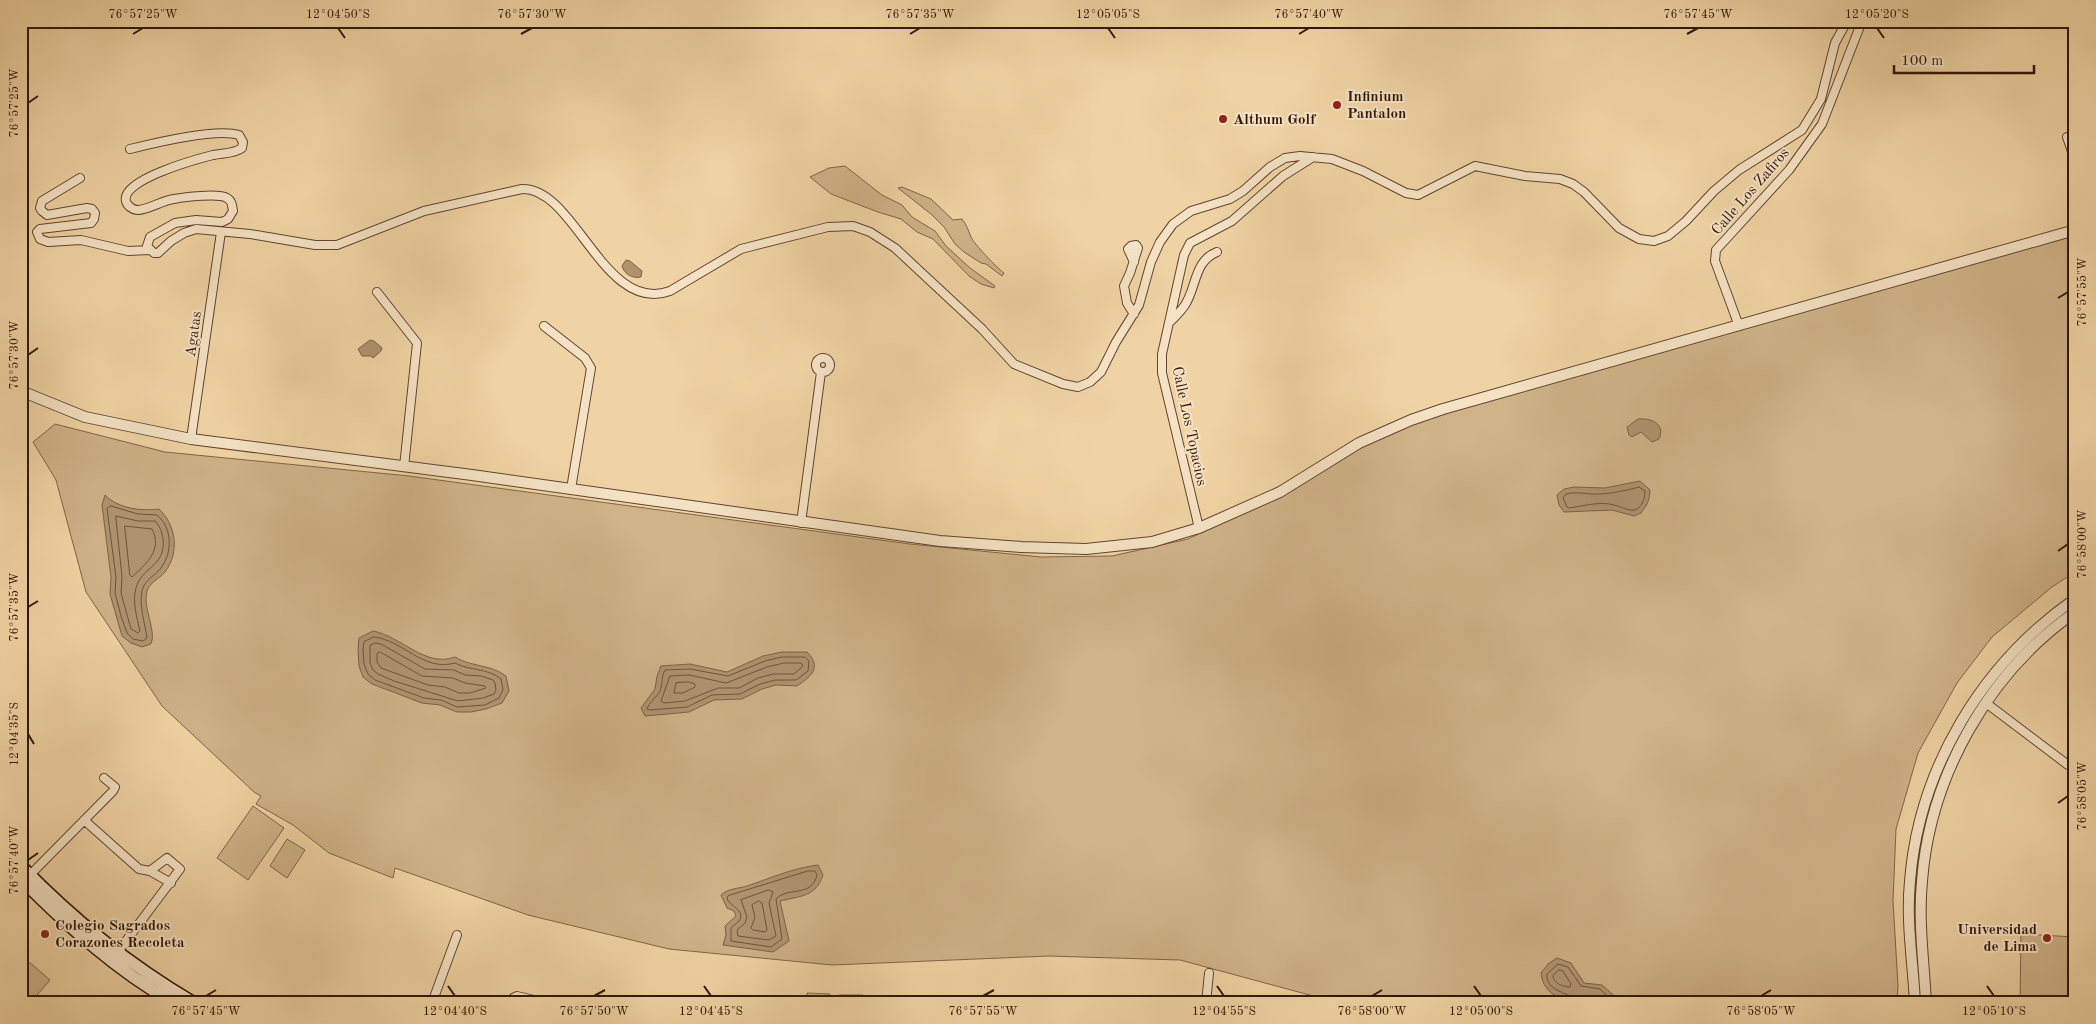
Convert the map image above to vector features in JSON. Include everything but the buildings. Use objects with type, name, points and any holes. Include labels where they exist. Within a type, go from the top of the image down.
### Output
[{"type":"main road","points":[[24,873],[117,953],[194,1003]]},
{"type":"main road","points":[[24,873],[69,926],[111,962],[174,1003]]},
{"type":"street","points":[[80,178],[42,202],[40,208],[47,215],[87,208],[92,209],[95,213],[94,219],[91,223],[40,229],[38,232],[40,240],[48,242],[81,240],[128,251],[150,250],[158,253],[171,241],[184,233],[196,229],[250,234],[315,245],[337,245],[424,212],[522,189],[531,189],[549,197],[618,278],[638,291],[648,294],[660,294],[670,290],[741,249],[828,227],[853,226],[870,232],[896,248],[975,322],[1014,364],[1063,384],[1078,387],[1090,382],[1101,372],[1116,342],[1139,306],[1145,290],[1151,262],[1160,242],[1173,224],[1190,211],[1230,199],[1243,191],[1270,166],[1285,158],[1300,156],[1332,159],[1363,171],[1406,193],[1418,195],[1475,166],[1525,176],[1560,179],[1574,184],[1584,192],[1619,228],[1639,239],[1654,240],[1668,236],[1686,221],[1714,190],[1739,170],[1802,130],[1822,99],[1835,43],[1847,21]]},
{"type":"street","name":"Calle Los Zafiros","points":[[1739,326],[1715,261],[1716,250],[1790,170],[1822,124],[1862,21]]},
{"type":"street","points":[[130,149],[169,140],[229,132],[239,135],[243,142],[242,148],[238,151],[213,155],[175,166],[149,177],[129,191],[126,196],[126,202],[129,206],[139,210],[174,199],[217,196],[226,197],[232,202],[233,211],[228,219],[222,222],[196,220],[175,223],[150,237],[147,242],[150,250]]},
{"type":"street","points":[[2067,137],[2075,160]]},
{"type":"street","name":"Calle Los Topacios","points":[[1199,528],[1162,373],[1162,354],[1184,255],[1190,243],[1232,221],[1283,176],[1313,157]]},
{"type":"street","points":[[21,391],[85,417],[191,440],[404,467],[940,541],[1021,548],[1086,549],[1152,542],[1199,528],[1280,492],[1359,443],[1411,420],[1478,399],[2075,230]]},
{"type":"street","name":"Agatas","points":[[191,440],[221,232]]},
{"type":"street","points":[[1170,322],[1186,304],[1201,262],[1209,255],[1217,252]]},
{"type":"street","points":[[1134,262],[1124,286],[1127,303],[1134,314]]},
{"type":"street","points":[[377,292],[417,343],[404,467]]},
{"type":"street","points":[[544,326],[585,358],[591,368],[572,490]]},
{"type":"street","points":[[801,523],[821,372]]},
{"type":"street","points":[[1915,1003],[1909,922],[1910,881],[1919,830],[1935,775],[1964,716],[2000,666],[2031,634],[2075,599]]},
{"type":"street","points":[[1926,1003],[1920,921],[1922,882],[1929,832],[1944,782],[1955,756],[1986,703],[2024,655],[2075,612]]},
{"type":"street","points":[[1986,703],[2068,765]]},
{"type":"street","points":[[24,873],[84,820],[113,791],[115,787],[104,778]]},
{"type":"street","points":[[84,820],[138,869],[150,871],[171,883]]},
{"type":"street","points":[[117,953],[180,869],[169,858],[165,858],[150,871]]},
{"type":"street","points":[[432,1003],[457,934]]},
{"type":"street","points":[[1206,1003],[1209,973]]},
{"type":"street","points":[[512,1003],[513,998],[517,996],[547,1003]]},
{"type":"shaded area","points":[[845,166],[882,195],[902,205],[912,217],[935,231],[946,246],[970,268],[995,286],[994,288],[981,284],[969,276],[933,239],[917,232],[901,219],[831,194],[810,177],[829,168]]},
{"type":"shaded area","points":[[902,187],[931,199],[953,220],[962,219],[976,245],[1004,273],[1002,276],[986,264],[981,263],[964,252],[955,244],[944,227],[931,214],[898,188]]},
{"type":"shaded area","points":[[2075,234],[2075,572],[2052,587],[1992,637],[1957,683],[1918,753],[1896,829],[1893,901],[1898,986],[1897,1003],[1339,1003],[1180,960],[1049,956],[832,965],[669,949],[528,915],[395,868],[393,878],[329,853],[293,825],[256,804],[261,796],[254,792],[162,706],[86,592],[56,480],[33,442],[55,424],[165,452],[409,476],[910,544],[1041,557],[1112,556],[1188,539],[1279,496],[1343,456],[1415,422]]},
{"type":"shaded area","points":[[253,806],[284,828],[248,880],[217,858]]},
{"type":"shaded area","points":[[287,839],[305,850],[287,878],[270,866]]},
{"type":"shaded area","points":[[2021,934],[2075,937],[2075,998],[2042,996],[2042,1003],[2020,1003]]},
{"type":"shaded area","points":[[21,955],[50,980],[31,1002],[21,993]]},
{"type":"shaded area","points":[[807,993],[830,994],[830,1003],[807,1003]]},
{"type":"shaded area","points":[[839,995],[863,995],[863,1003],[839,1003]]},
{"type":"water","points":[[626,260],[642,271],[641,277],[632,277],[627,274],[622,266]]},
{"type":"water","points":[[370,340],[382,348],[373,358],[371,356],[362,356],[358,349]]},
{"type":"water","points":[[1638,419],[1647,419],[1659,425],[1661,434],[1659,439],[1652,442],[1641,432],[1632,437],[1629,435],[1627,427]]},
{"type":"water","points":[[1640,481],[1650,490],[1649,499],[1641,513],[1634,516],[1612,510],[1564,512],[1559,505],[1557,495],[1564,489],[1574,487],[1605,488]]},
{"type":"water","points":[[105,495],[111,500],[130,508],[159,509],[169,523],[174,539],[173,556],[170,564],[147,591],[146,604],[152,639],[151,644],[142,647],[131,643],[122,636],[110,594],[111,577],[102,505]]},
{"type":"water","points":[[373,631],[383,634],[423,655],[444,659],[455,657],[467,663],[494,669],[506,676],[509,691],[502,703],[471,712],[457,712],[440,705],[422,703],[372,684],[363,677],[359,666],[358,650],[359,638]]},
{"type":"water","points":[[782,652],[807,652],[814,662],[811,675],[797,686],[776,685],[762,689],[742,699],[714,700],[689,712],[645,716],[641,708],[655,689],[661,666],[690,664],[727,672],[763,656]]},
{"type":"water","points":[[818,865],[823,875],[812,892],[780,901],[789,941],[773,952],[723,945],[726,935],[725,926],[736,916],[734,911],[727,908],[721,895],[730,890],[791,871]]},
{"type":"water","points":[[1557,958],[1571,963],[1584,983],[1602,985],[1622,1003],[1573,1002],[1551,993],[1544,985],[1541,973],[1548,964]]},
{"type":"place","name":"Infinium Pantalon","points":[[1337,105]]},
{"type":"place","name":"Althum Golf","points":[[1223,119]]},
{"type":"place","name":"Colegio Sagrados Corazones Recoleta","points":[[45,934]]},
{"type":"place","name":"Universidad de Lima","points":[[2047,938]]}]
